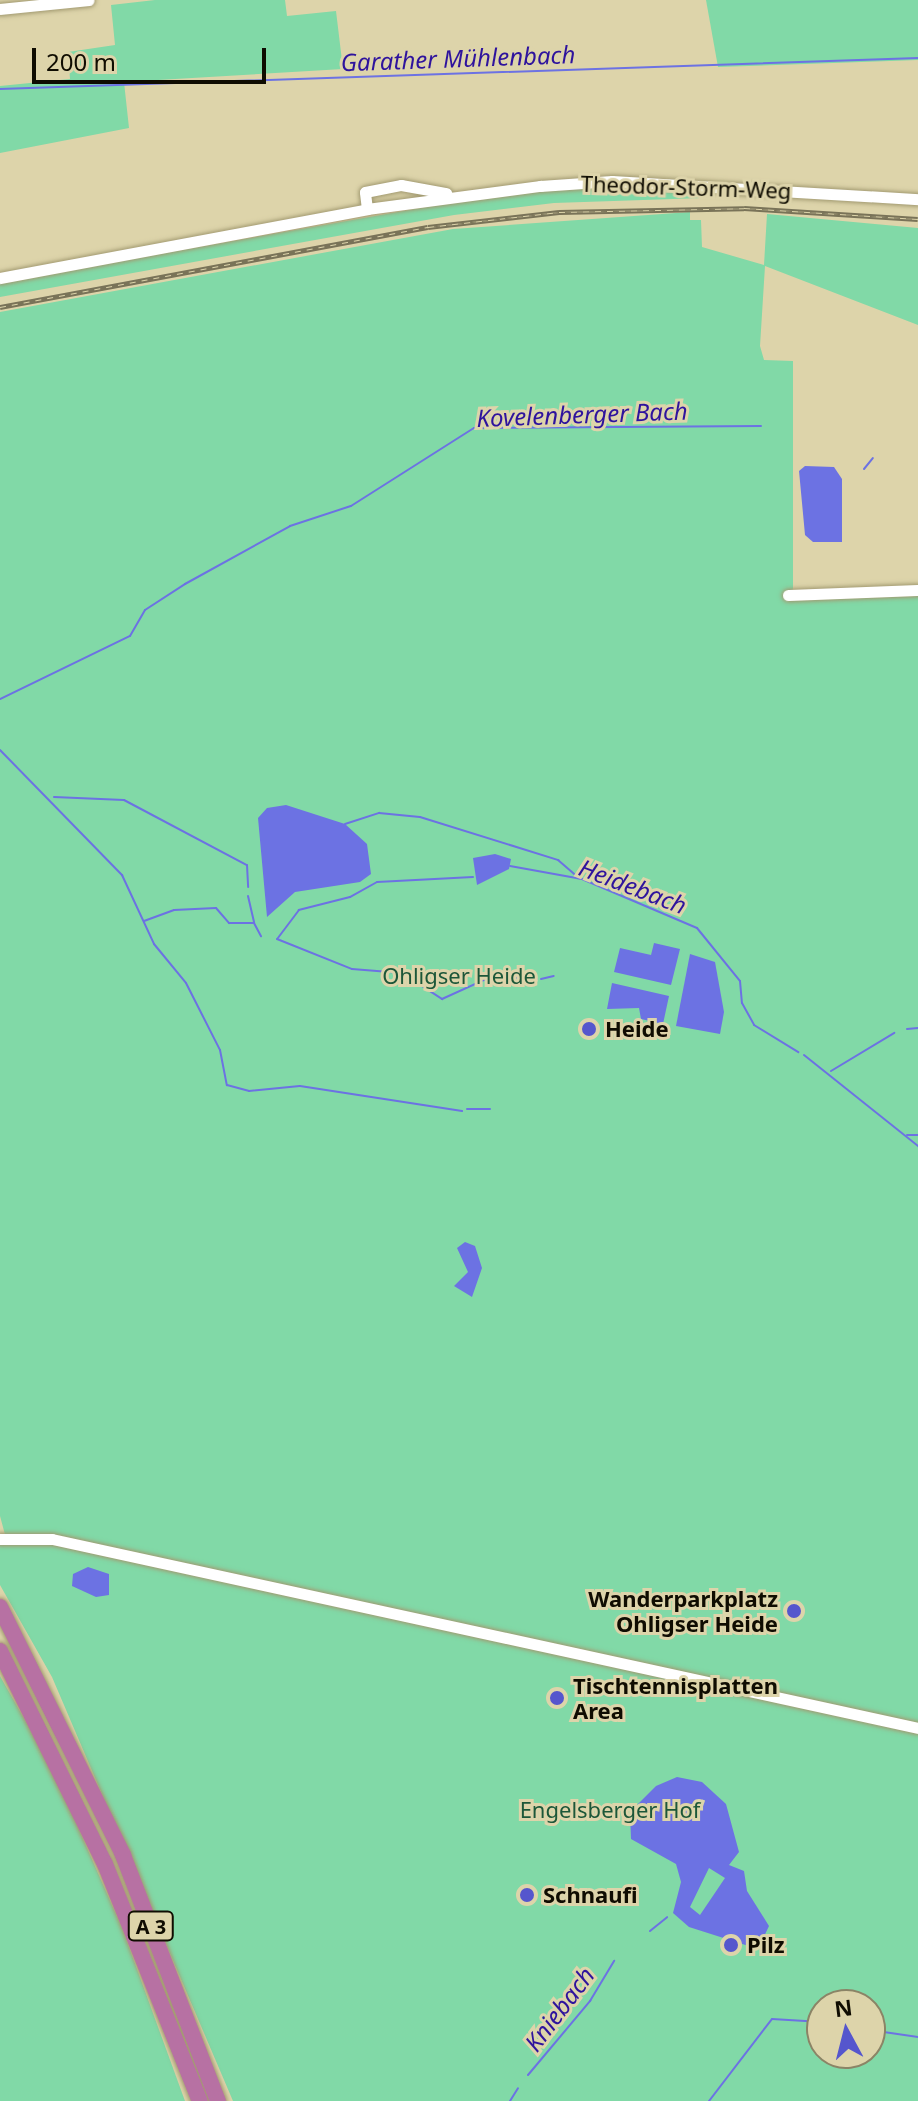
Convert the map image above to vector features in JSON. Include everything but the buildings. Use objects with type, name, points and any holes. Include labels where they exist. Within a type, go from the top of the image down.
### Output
[{"type":"highway","name":"A 3","points":[[0,1607],[39,1674],[123,1855],[218,2101]]},
{"type":"highway","name":"A 3","points":[[0,1651],[105,1864],[200,2101]]},
{"type":"street","points":[[0,9],[89,0]]},
{"type":"street","name":"Theodor-Storm-Weg","points":[[0,278],[455,194],[612,181],[918,199]]},
{"type":"street","name":"Theodor-Storm-Weg","points":[[367,209],[365,192],[401,185],[455,194]]},
{"type":"street","points":[[788,595],[918,590]]},
{"type":"street","points":[[0,1539],[52,1539],[918,1728]]},
{"type":"green space","points":[[155,0],[285,0],[287,16],[336,11],[343,69],[124,82],[129,128],[0,153],[0,86],[70,79],[68,52],[115,45],[111,5]]},
{"type":"green space","points":[[706,0],[918,0],[918,60],[718,67]]},
{"type":"green space","points":[[540,187],[705,191],[703,198],[554,203],[454,215],[0,297],[0,282]]},
{"type":"green space","name":"Ohligser Heide","points":[[690,212],[690,220],[701,220],[702,247],[764,265],[767,214],[918,228],[918,325],[765,266],[760,346],[764,360],[793,361],[793,598],[918,596],[918,2101],[233,2101],[52,1677],[0,1585],[0,1544],[7,1542],[0,1516],[0,312],[453,229]]},
{"type":"green space","points":[[0,1676],[52,1768],[122,1928],[185,2101],[0,2101]]},
{"type":"shaded area","points":[[805,466],[834,467],[842,479],[842,542],[813,542],[805,535],[799,471]]},
{"type":"shaded area","points":[[286,805],[345,824],[367,844],[371,874],[360,882],[295,892],[267,917],[258,818],[267,808]]},
{"type":"shaded area","points":[[495,854],[511,859],[509,869],[477,885],[473,858]]},
{"type":"shaded area","points":[[654,943],[680,949],[671,985],[614,972],[620,948],[651,955]]},
{"type":"shaded area","points":[[690,954],[715,962],[724,1012],[720,1034],[676,1026]]},
{"type":"shaded area","points":[[612,983],[669,996],[663,1024],[641,1019],[639,1008],[607,1009]]},
{"type":"shaded area","points":[[465,1242],[475,1246],[482,1268],[472,1297],[454,1286],[468,1272],[457,1248]]},
{"type":"shaded area","points":[[88,1567],[109,1574],[109,1595],[96,1597],[72,1586],[73,1574]]},
{"type":"shaded area","points":[[677,1777],[702,1782],[726,1804],[739,1852],[729,1865],[744,1871],[747,1891],[769,1926],[758,1949],[689,1927],[673,1913],[681,1882],[676,1864],[631,1839],[630,1812],[656,1786]],"holes":[[[709,1868],[725,1878],[700,1915],[690,1907]]]},
{"type":"waterway","name":"Garather Mühlenbach","points":[[0,89],[918,58]]},
{"type":"waterway","name":"Kovelenberger Bach","points":[[0,699],[130,636],[145,610],[185,584],[290,526],[351,506],[474,428],[761,426]]},
{"type":"waterway","points":[[864,469],[873,458]]},
{"type":"waterway","points":[[0,750],[122,875],[154,944],[186,983],[220,1050],[227,1085],[249,1091],[300,1086],[462,1111]]},
{"type":"waterway","points":[[54,797],[124,800],[247,865],[248,887]]},
{"type":"waterway","points":[[345,824],[379,813],[420,817],[558,860],[579,878]]},
{"type":"waterway","name":"Heidebach","points":[[510,866],[582,879],[697,928],[740,981],[742,1003],[754,1025],[798,1052]]},
{"type":"waterway","points":[[473,877],[377,882],[350,897],[299,910],[277,939],[352,969],[402,973],[442,999],[493,976],[537,979]]},
{"type":"waterway","points":[[248,896],[254,922]]},
{"type":"waterway","name":"Heidebach","points":[[144,921],[174,910],[216,908],[229,923],[254,923],[261,936]]},
{"type":"waterway","points":[[541,979],[554,976]]},
{"type":"waterway","points":[[907,1029],[918,1028]]},
{"type":"waterway","points":[[831,1071],[894,1033]]},
{"type":"waterway","name":"Heidebach","points":[[804,1055],[918,1146]]},
{"type":"waterway","points":[[467,1109],[490,1109]]},
{"type":"waterway","name":"Heidebach","points":[[907,1135],[918,1135]]},
{"type":"waterway","name":"Kniebach","points":[[650,1931],[667,1917]]},
{"type":"waterway","name":"Kniebach","points":[[528,2075],[590,2001],[614,1961]]},
{"type":"waterway","points":[[709,2101],[772,2019],[806,2021]]},
{"type":"waterway","points":[[886,2032],[918,2037]]},
{"type":"waterway","name":"Kniebach","points":[[510,2101],[518,2088]]},
{"type":"railway","points":[[0,307],[428,227],[559,212],[744,208],[918,219]]},
{"type":"place","name":"Heide","points":[[589,1029]]},
{"type":"place","name":"Wanderparkplatz Ohligser Heide","points":[[794,1611]]},
{"type":"place","name":"Tischtennisplatten Area","points":[[557,1698]]},
{"type":"place","name":"Schnaufi","points":[[527,1895]]},
{"type":"place","name":"Pilz","points":[[731,1945]]},
{"type":"park label","name":"Engelsberger Hof","points":[[610,1810]]}]
